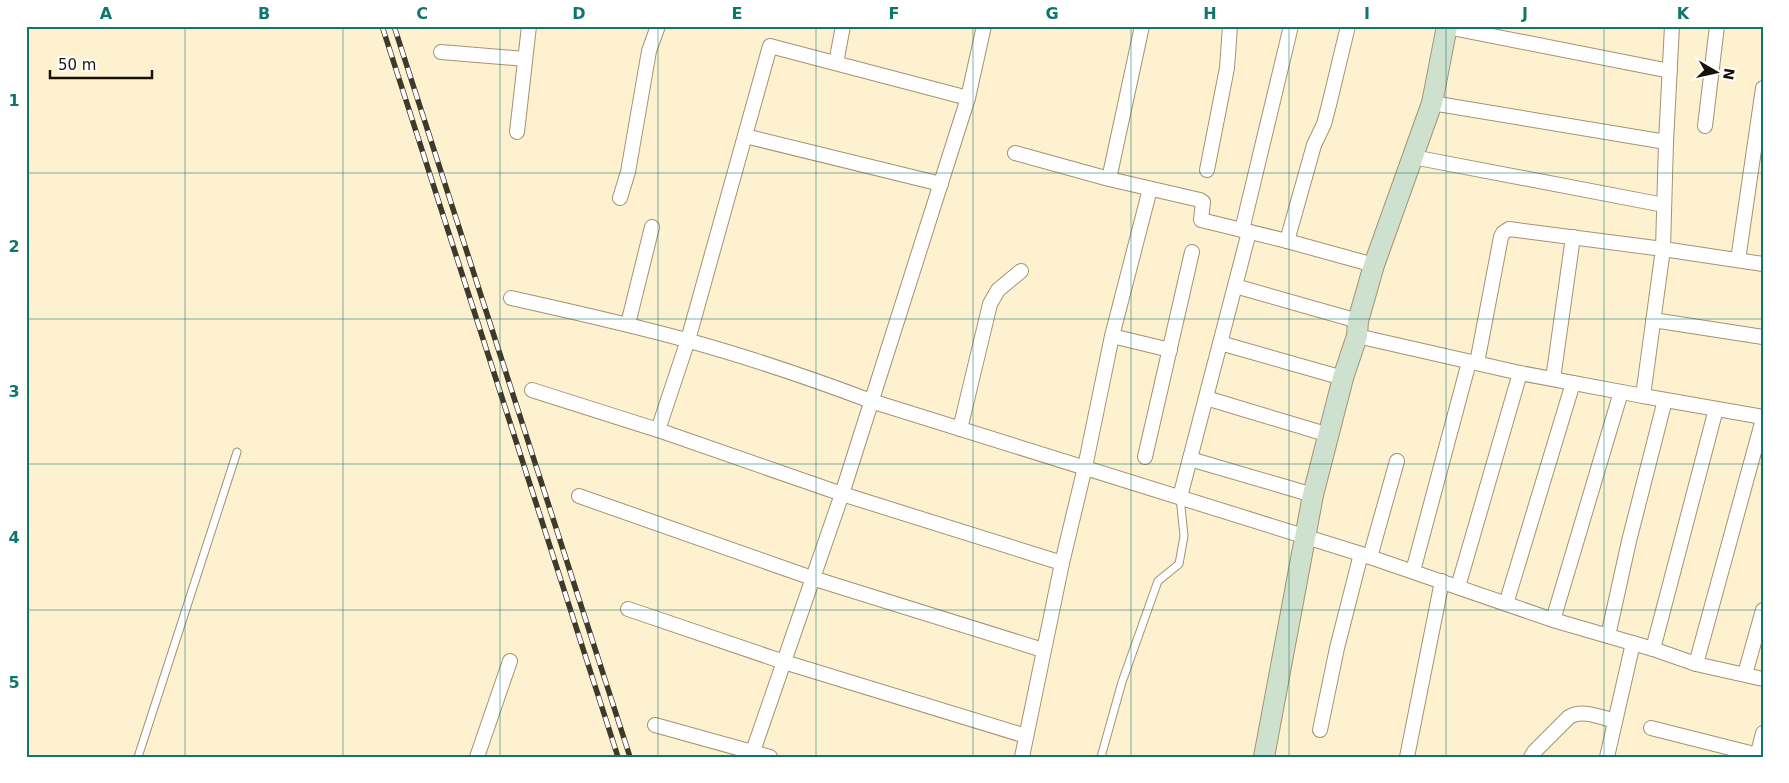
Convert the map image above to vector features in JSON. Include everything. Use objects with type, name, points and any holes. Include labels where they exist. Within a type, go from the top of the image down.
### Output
[{"type":"street","points":[[518,132],[529,26]]},
{"type":"street","points":[[620,198],[628,172],[649,51],[658,26]]},
{"type":"street","points":[[836,63],[843,26]]},
{"type":"street","points":[[752,754],[842,494],[941,184],[968,98],[984,26]]},
{"type":"street","points":[[1109,180],[1142,26]]},
{"type":"street","points":[[1207,170],[1227,68],[1230,26]]},
{"type":"street","points":[[1180,497],[1235,286],[1245,231],[1291,26]]},
{"type":"street","points":[[1286,241],[1314,145],[1330,105],[1348,26]]},
{"type":"street","points":[[1643,396],[1663,249],[1672,26]]},
{"type":"street","points":[[1705,126],[1717,26]]},
{"type":"street","points":[[1264,757],[1313,496],[1374,265],[1432,103],[1447,27],[1670,71]]},
{"type":"street","points":[[658,430],[688,340],[770,46],[968,98]]},
{"type":"street","points":[[441,52],[525,59]]},
{"type":"street","points":[[1738,260],[1763,88]]},
{"type":"street","points":[[1432,103],[1666,142]]},
{"type":"street","points":[[745,136],[941,184]]},
{"type":"street","points":[[1015,154],[1109,180],[1202,200],[1201,220],[1374,265]]},
{"type":"street","points":[[1413,157],[1664,205]]},
{"type":"street","points":[[1022,757],[1062,563],[1086,467],[1112,336],[1150,189]]},
{"type":"street","points":[[628,324],[652,227]]},
{"type":"street","points":[[1413,571],[1473,362],[1503,233],[1509,229],[1763,264]]},
{"type":"street","points":[[1553,379],[1573,237]]},
{"type":"street","points":[[1145,457],[1192,252]]},
{"type":"street","points":[[960,429],[992,297],[1021,271]]},
{"type":"street","points":[[1235,286],[1358,328],[1473,362],[1520,373],[1763,418],[1696,664]]},
{"type":"street","points":[[511,298],[628,324],[688,340],[800,375],[871,401],[1366,555],[1553,620],[1653,649],[1696,664],[1763,679]]},
{"type":"street","points":[[1653,320],[1763,337]]},
{"type":"street","points":[[1112,336],[1170,350]]},
{"type":"street","points":[[1220,343],[1343,378]]},
{"type":"street","points":[[1458,587],[1520,373]]},
{"type":"street","points":[[1506,604],[1573,383]]},
{"type":"street","points":[[532,390],[658,430],[842,494],[1062,563]]},
{"type":"street","points":[[1553,620],[1621,392]]},
{"type":"street","points":[[1206,398],[1329,435]]},
{"type":"street","points":[[1608,636],[1629,541],[1666,400]]},
{"type":"street","points":[[1653,649],[1716,409]]},
{"type":"street","points":[[1190,459],[1313,496]]},
{"type":"street","points":[[1320,730],[1337,648],[1397,462]]},
{"type":"street","points":[[580,496],[812,578],[1043,650]]},
{"type":"street","points":[[1407,757],[1442,582]]},
{"type":"street","points":[[628,609],[784,662],[1026,736]]},
{"type":"street","points":[[1745,674],[1763,610]]},
{"type":"street","points":[[1607,757],[1633,643]]},
{"type":"street","points":[[477,757],[510,661]]},
{"type":"street","points":[[1531,757],[1569,716],[1576,713],[1615,721]]},
{"type":"street","points":[[655,725],[752,754],[770,757]]},
{"type":"street","points":[[1651,728],[1757,756],[1763,733]]},
{"type":"lane","points":[[138,757],[237,452]]},
{"type":"lane","points":[[1101,757],[1122,682],[1158,581],[1179,564],[1184,536],[1180,497]]},
{"type":"railway","points":[[382,26],[618,757]]},
{"type":"railway","points":[[394,26],[630,757]]}]
